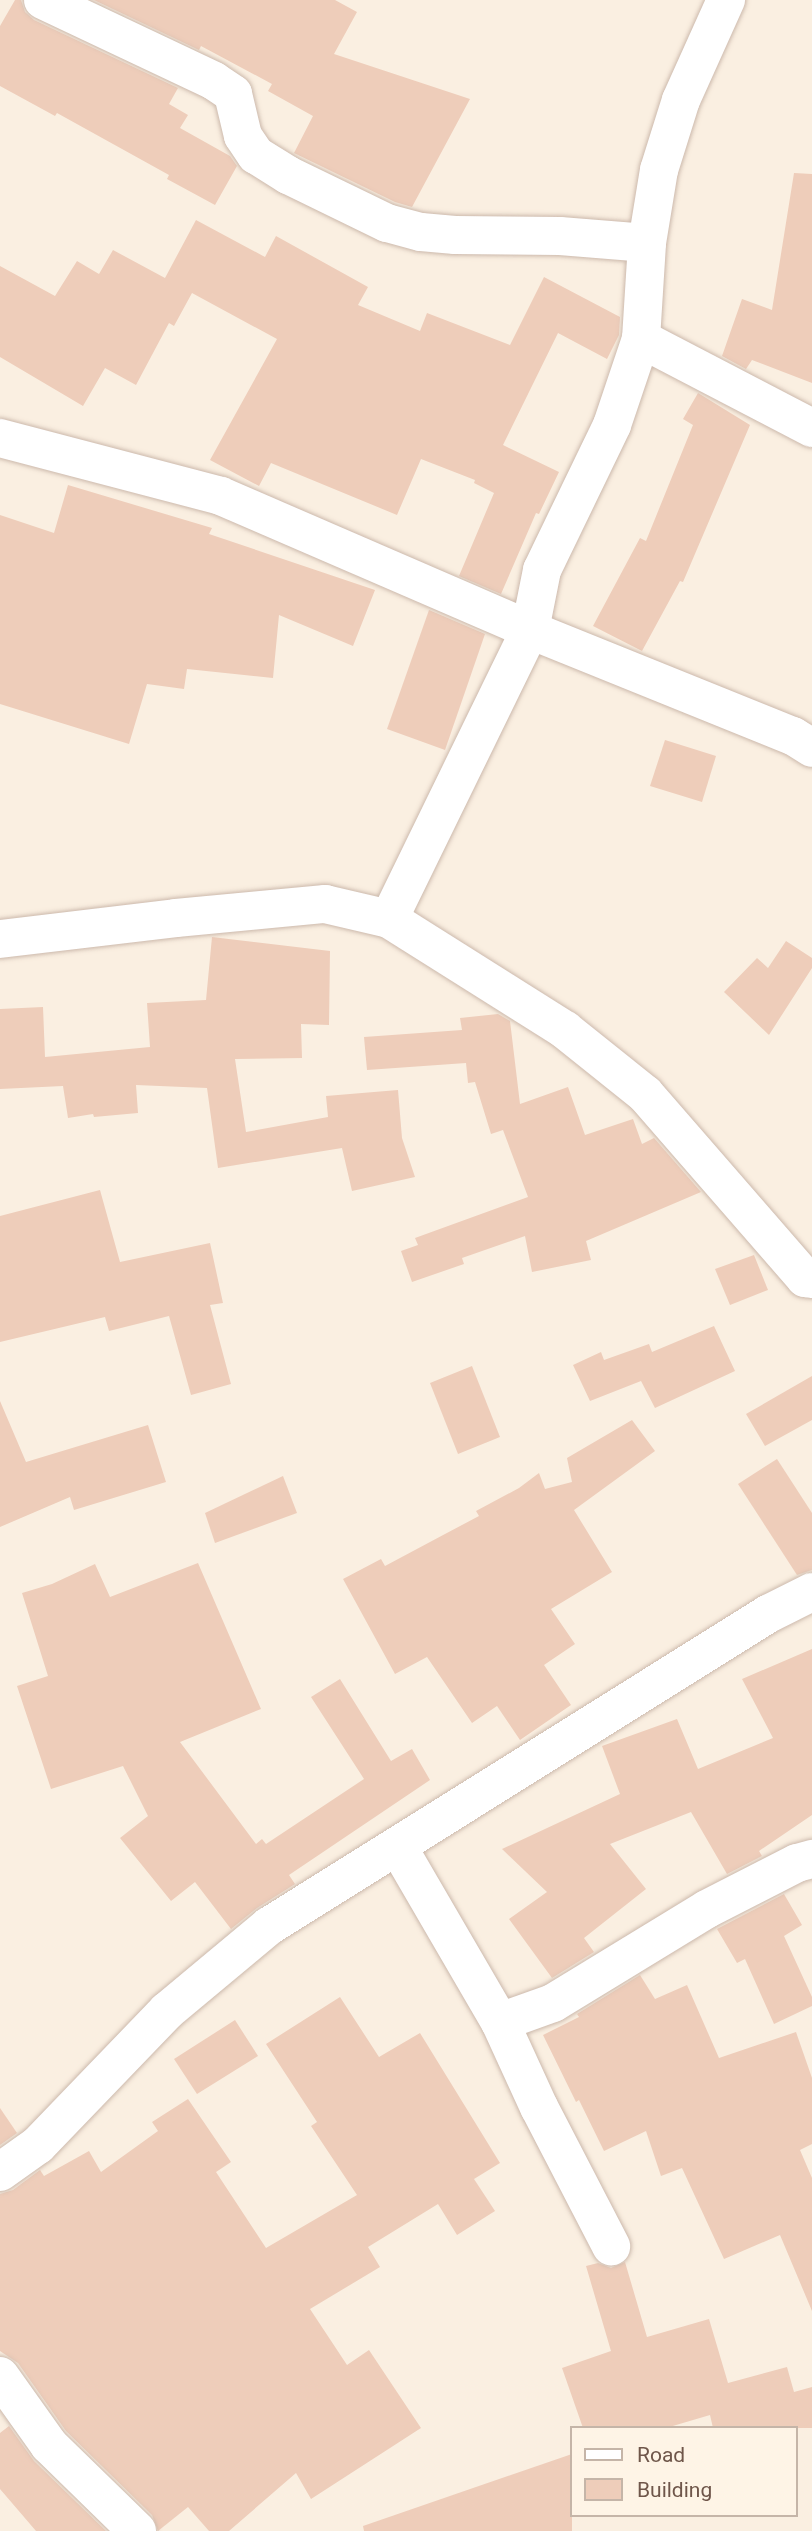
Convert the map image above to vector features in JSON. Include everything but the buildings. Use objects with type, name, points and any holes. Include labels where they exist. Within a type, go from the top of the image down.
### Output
[{"type":"street","points":[[43,0],[214,81],[233,94],[243,136],[256,155],[288,175],[387,223],[421,232],[560,236],[647,243]]},
{"type":"street","points":[[388,919],[530,630],[542,570],[612,425],[641,340],[647,243],[659,170],[681,100],[726,0]]},
{"type":"street","points":[[641,340],[812,428]]},
{"type":"street","points":[[0,438],[221,496],[530,630],[793,736],[812,748]]},
{"type":"street","points":[[0,939],[176,918],[324,905],[388,919],[565,1030],[645,1094],[805,1278],[812,1279]]},
{"type":"street","points":[[0,2172],[38,2145],[167,2011],[270,1926],[756,1621],[812,1591]]},
{"type":"street","points":[[398,1847],[500,2022],[538,2107],[611,2246]]},
{"type":"street","points":[[500,2022],[553,2003],[707,1909],[797,1863],[812,1859]]},
{"type":"street","points":[[0,2376],[49,2445],[137,2531]]}]
